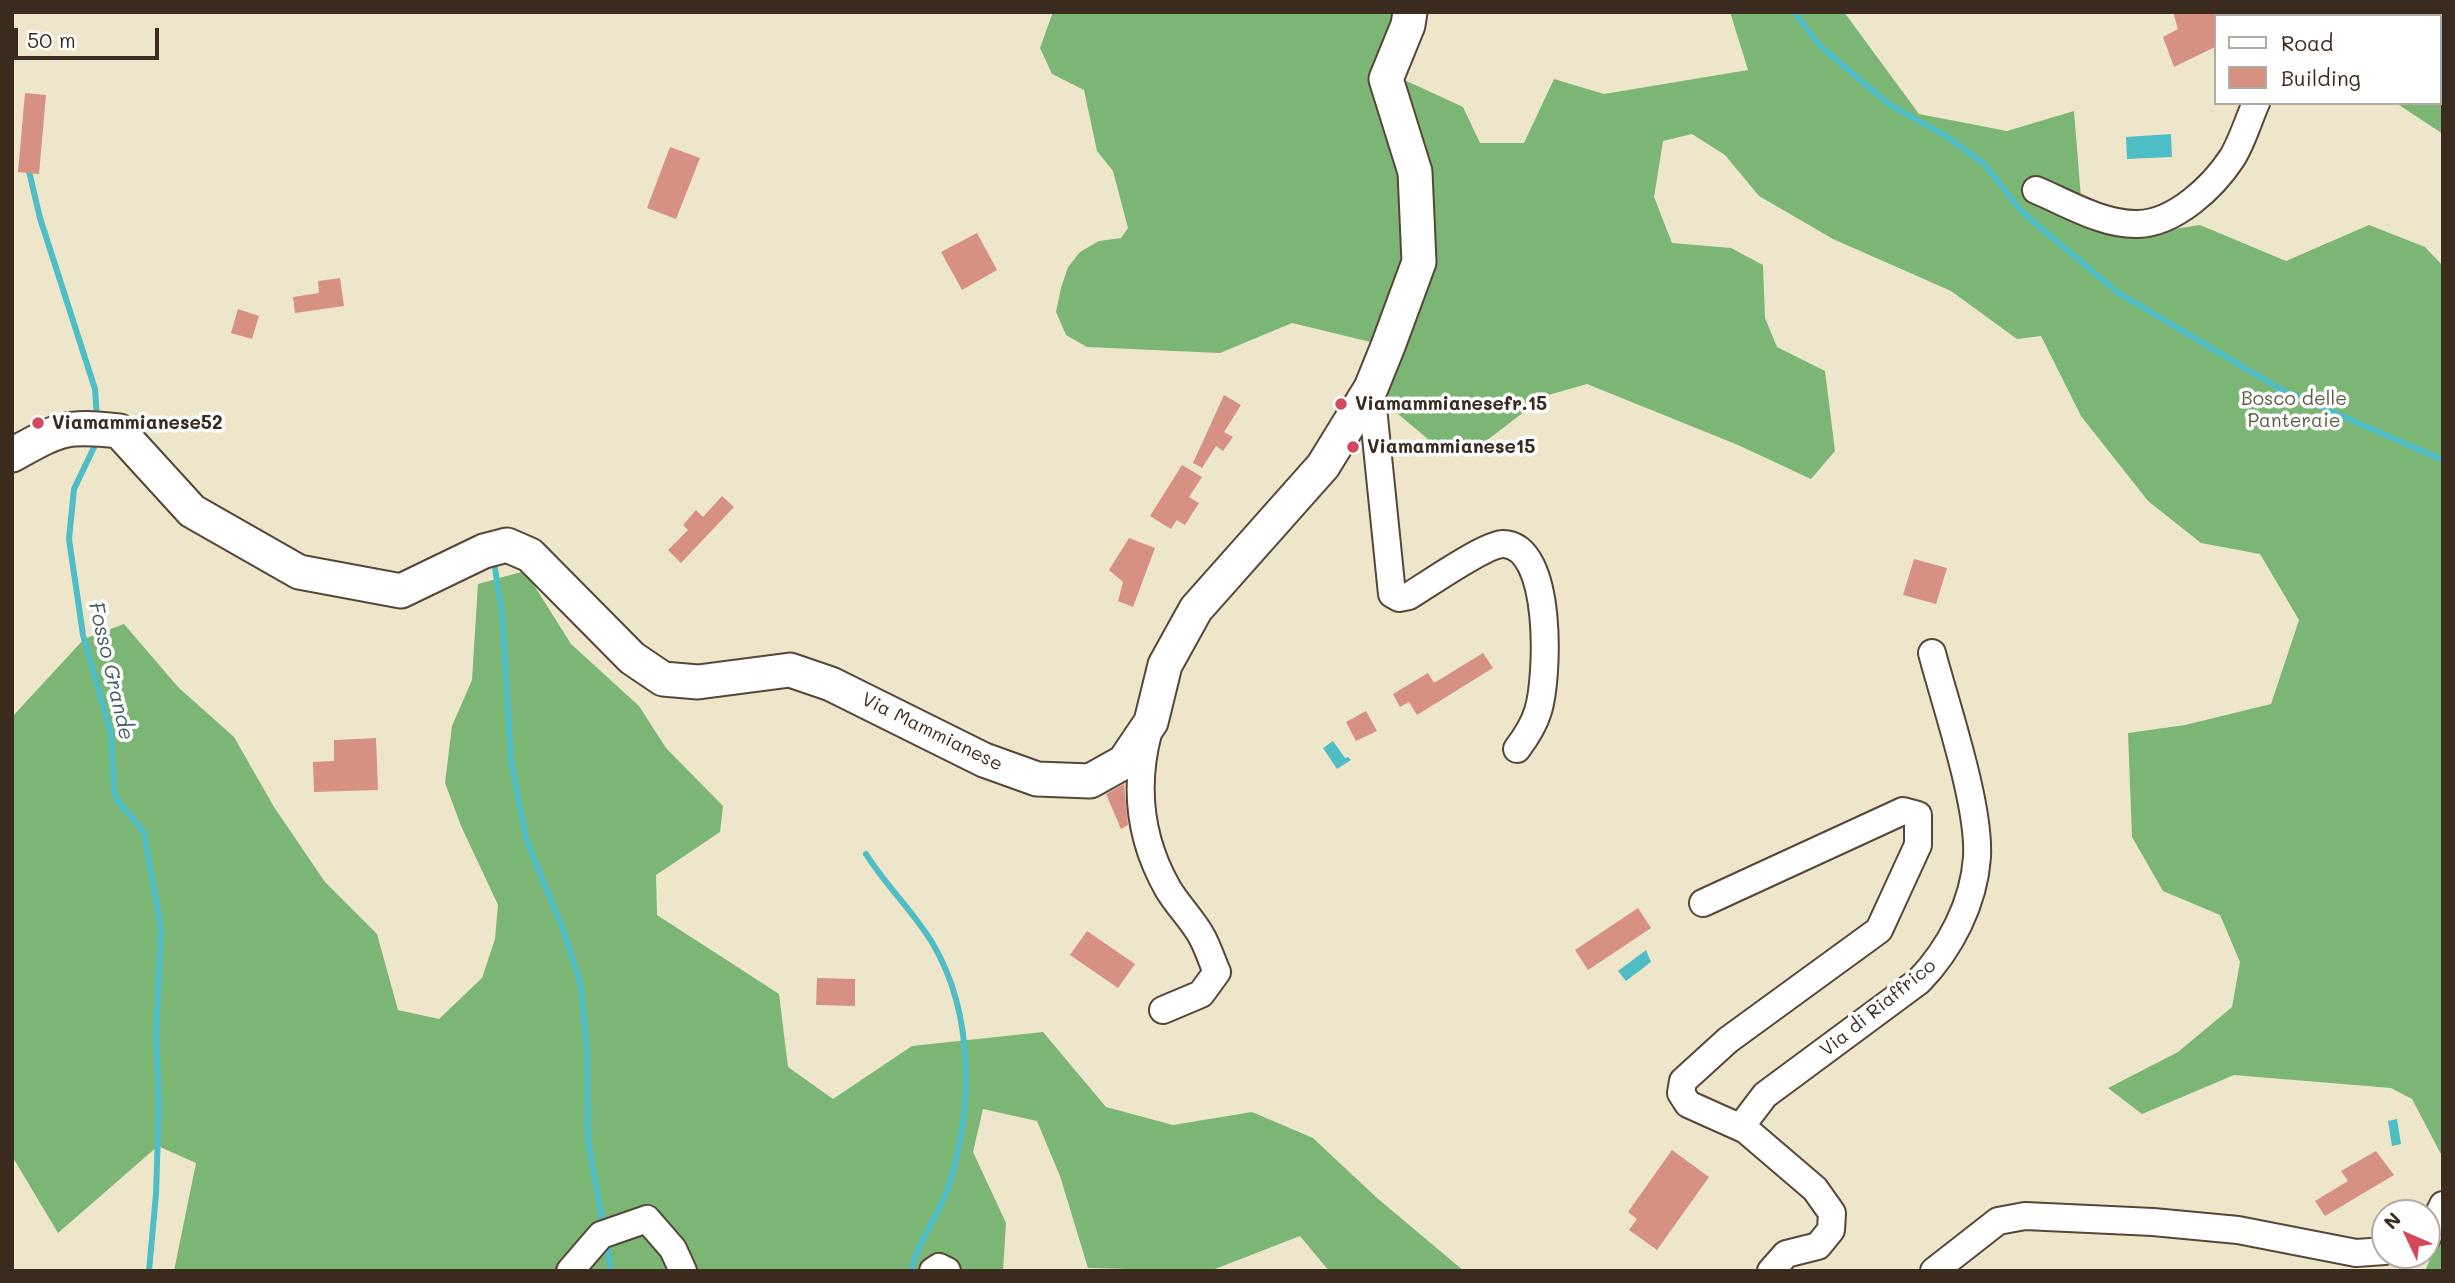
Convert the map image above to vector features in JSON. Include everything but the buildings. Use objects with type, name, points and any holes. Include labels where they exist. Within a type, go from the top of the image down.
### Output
[{"type":"main road","name":"Via Mammianese","points":[[12,456],[57,430],[84,427],[119,431],[192,511],[279,562],[299,572],[401,591],[484,551],[507,545],[530,555],[632,658],[663,679],[698,682],[790,670],[831,684],[984,760],[1037,779],[1090,781],[1124,762],[1151,722],[1165,665],[1196,608],[1323,466],[1371,388],[1419,261],[1415,172],[1386,79],[1408,25],[1410,12]]},
{"type":"street","points":[[2036,190],[2101,218],[2138,224],[2171,215],[2206,189],[2232,157],[2255,105]]},
{"type":"street","points":[[1371,388],[1392,594],[1399,597],[1409,596],[1488,549],[1504,544],[1516,548],[1526,559],[1546,614],[1544,674],[1538,712],[1517,749]]},
{"type":"street","name":"Via di Riaffrico","points":[[1746,1130],[1746,1120],[1765,1095],[1919,981],[1933,967],[1951,941],[1965,907],[1977,858],[1976,841],[1968,791],[1932,653]]},
{"type":"street","points":[[1151,722],[1140,765],[1139,802],[1150,851],[1168,888],[1202,937],[1217,972],[1201,994],[1163,1010]]},
{"type":"street","points":[[1703,903],[1903,811],[1918,815],[1918,845],[1879,930],[1728,1040],[1683,1082],[1681,1093],[1688,1104],[1746,1130],[1815,1189],[1832,1213],[1831,1230],[1818,1246],[1786,1254],[1770,1271]]},
{"type":"street","points":[[1934,1271],[1998,1221],[2025,1216],[2226,1229],[2356,1253],[2371,1252]]},
{"type":"street","points":[[570,1271],[601,1235],[647,1219],[673,1249],[683,1271]]},
{"type":"street","points":[[933,1271],[939,1267],[947,1271]]},
{"type":"green space","points":[[1053,12],[1395,12],[1407,193],[1405,263],[1379,344],[1292,323],[1220,353],[1087,347],[1066,335],[1056,312],[1068,267],[1080,252],[1099,241],[1121,238],[1128,228],[1113,171],[1097,151],[1084,90],[1052,74],[1040,48]]},
{"type":"green space","name":"Bosco delle Panteraie","points":[[1730,12],[1844,12],[1919,114],[2007,131],[2074,111],[2083,223],[2135,235],[2200,225],[2286,261],[2369,225],[2425,247],[2443,266],[2443,1158],[2412,1099],[2391,1088],[2234,1075],[2142,1114],[2108,1088],[2178,1052],[2232,1007],[2240,962],[2220,915],[2163,891],[2132,837],[2128,733],[2185,725],[2271,704],[2299,620],[2260,554],[2201,543],[2148,501],[2081,416],[2041,336],[2017,339],[1951,291],[1833,239],[1759,196],[1725,155],[1692,134],[1663,141],[1654,197],[1672,243],[1731,248],[1763,265],[1765,318],[1777,347],[1825,371],[1835,451],[1811,479],[1738,445],[1587,384],[1545,396],[1482,444],[1429,440],[1392,409],[1380,389],[1428,252],[1400,78],[1463,107],[1480,143],[1524,143],[1554,79],[1604,94],[1748,70]]},
{"type":"green space","points":[[2443,12],[2443,20],[2441,14],[2294,14]]},
{"type":"green space","points":[[2441,78],[2443,80],[2443,134],[2399,105],[2441,105]]},
{"type":"green space","points":[[525,571],[571,644],[639,706],[666,748],[723,806],[720,832],[656,875],[657,915],[779,994],[788,1067],[833,1099],[912,1046],[1043,1032],[1106,1107],[1173,1125],[1252,1112],[1313,1138],[1377,1198],[1464,1271],[1329,1271],[1300,1236],[1210,1271],[1088,1268],[1060,1176],[1037,1121],[983,1109],[973,1152],[1006,1223],[1003,1271],[174,1271],[196,1163],[158,1146],[58,1233],[12,1156],[12,717],[84,639],[124,624],[178,687],[234,737],[274,807],[325,882],[377,934],[398,1010],[439,1019],[482,978],[495,939],[498,905],[461,826],[445,783],[452,726],[472,680],[478,584]]},
{"type":"green space","points":[[2443,1228],[2443,1271],[2425,1271],[2441,1269]]},
{"type":"water","points":[[2171,134],[2172,157],[2127,159],[2126,137]]},
{"type":"water","points":[[1333,741],[1345,758],[1351,760],[1337,769],[1323,748]]},
{"type":"water","points":[[1646,950],[1651,962],[1626,981],[1618,971]]},
{"type":"water","points":[[2397,1119],[2401,1144],[2392,1146],[2388,1121]]},
{"type":"waterway","points":[[1794,12],[1820,46],[1890,105],[1946,136],[1984,164],[2022,212],[2117,292],[2280,389],[2443,460]]},
{"type":"waterway","name":"Fosso Grande","points":[[28,167],[40,218],[95,389],[97,418]]},
{"type":"waterway","name":"Fosso Grande","points":[[98,439],[74,489],[69,539],[83,635],[111,734],[114,789],[117,800],[144,832],[161,928],[156,1036],[159,1102],[156,1194],[149,1271]]},
{"type":"waterway","points":[[494,562],[502,612],[511,760],[526,839],[564,932],[581,986],[587,1051],[588,1140],[604,1229]]},
{"type":"waterway","points":[[866,854],[933,944],[947,972],[963,1033],[965,1096],[956,1158],[944,1199],[918,1249],[911,1271]]},
{"type":"waterway","points":[[606,1239],[611,1271]]},
{"type":"place","name":"Viamammianesefr.15","points":[[1341,404]]},
{"type":"place","name":"Viamammianese52","points":[[38,423]]},
{"type":"place","name":"Viamammianese15","points":[[1353,447]]}]
